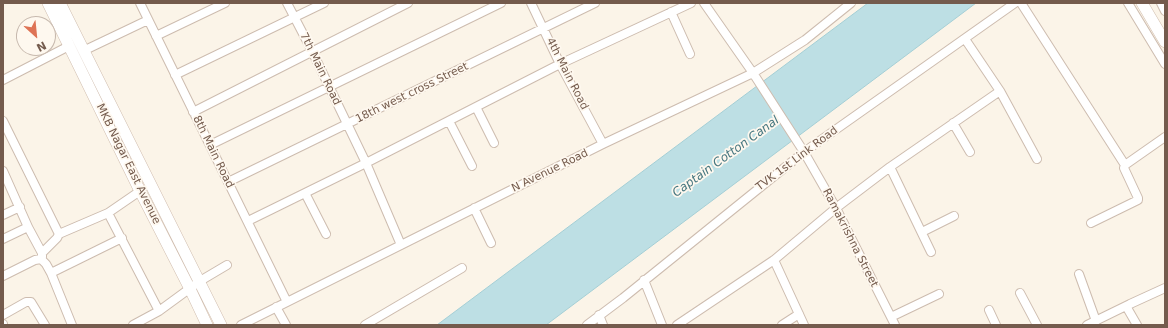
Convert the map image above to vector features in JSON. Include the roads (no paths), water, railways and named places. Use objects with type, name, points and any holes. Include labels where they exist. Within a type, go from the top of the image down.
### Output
[{"type":"main road","name":"MKB Nagar East Avenue","points":[[48,3],[207,325]]},
{"type":"main road","points":[[60,3],[221,325]]},
{"type":"main road","points":[[1142,3],[1165,42]]},
{"type":"street","name":"8th Main Road","points":[[140,3],[287,302]]},
{"type":"street","points":[[156,36],[225,3]]},
{"type":"street","name":"7th Main Road","points":[[287,3],[366,163],[402,245]]},
{"type":"street","points":[[175,75],[324,3]]},
{"type":"street","points":[[193,112],[408,3]]},
{"type":"street","points":[[210,145],[501,3]]},
{"type":"street","name":"4th Main Road","points":[[532,3],[560,64],[603,144]]},
{"type":"street","name":"18th west cross Street","points":[[228,182],[595,3]]},
{"type":"street","points":[[248,221],[450,121],[560,64],[691,3]]},
{"type":"street","name":"Ramakrishna Street","points":[[704,3],[753,73],[804,152],[836,208],[894,325]]},
{"type":"street","name":"N Avenue Road","points":[[241,325],[603,144],[753,73],[805,40],[851,3]]},
{"type":"street","name":"TVK 1st Link Road","points":[[587,325],[804,152],[1015,3]]},
{"type":"street","points":[[1021,3],[1125,165],[1124,168],[1138,198],[1138,200],[1092,223]]},
{"type":"street","points":[[1128,3],[1165,64]]},
{"type":"street","points":[[1161,3],[1165,11]]},
{"type":"street","points":[[671,12],[690,54]]},
{"type":"street","points":[[83,51],[148,20]]},
{"type":"street","points":[[965,39],[1000,91],[1037,158]]},
{"type":"street","points":[[3,80],[69,46]]},
{"type":"street","points":[[677,325],[774,260],[836,208],[890,167],[1000,91]]},
{"type":"street","points":[[476,107],[494,143]]},
{"type":"street","points":[[3,121],[59,234]]},
{"type":"street","points":[[450,121],[472,166]]},
{"type":"street","points":[[953,124],[970,152]]},
{"type":"street","points":[[1125,165],[1165,137]]},
{"type":"street","points":[[890,167],[931,252]]},
{"type":"street","points":[[3,171],[6,189],[20,207],[28,227],[51,273],[72,325]]},
{"type":"street","points":[[3,276],[42,256],[59,234],[108,213],[140,191]]},
{"type":"street","points":[[305,193],[326,234]]},
{"type":"street","points":[[3,216],[20,207]]},
{"type":"street","points":[[474,208],[492,243]]},
{"type":"street","points":[[108,213],[159,311]]},
{"type":"street","points":[[922,232],[954,216]]},
{"type":"street","points":[[3,239],[28,227]]},
{"type":"street","points":[[51,273],[122,238]]},
{"type":"street","points":[[774,260],[804,325]]},
{"type":"street","points":[[133,325],[159,311],[200,281],[227,265]]},
{"type":"street","points":[[365,325],[462,268]]},
{"type":"street","points":[[1078,274],[1096,321]]},
{"type":"street","points":[[644,280],[662,325]]},
{"type":"street","points":[[1088,325],[1165,288]]},
{"type":"street","points":[[1020,293],[1037,325]]},
{"type":"street","points":[[890,317],[939,294]]},
{"type":"street","points":[[3,315],[26,302],[31,302],[45,325]]},
{"type":"street","points":[[1126,306],[1136,325]]},
{"type":"street","points":[[276,307],[286,325]]},
{"type":"street","points":[[989,310],[996,325]]},
{"type":"street","points":[[782,325],[799,314]]},
{"type":"street","points":[[599,315],[603,325]]},
{"type":"water","name":"Captain Cotton Canal","points":[[868,3],[976,3],[546,325],[437,325]]}]
